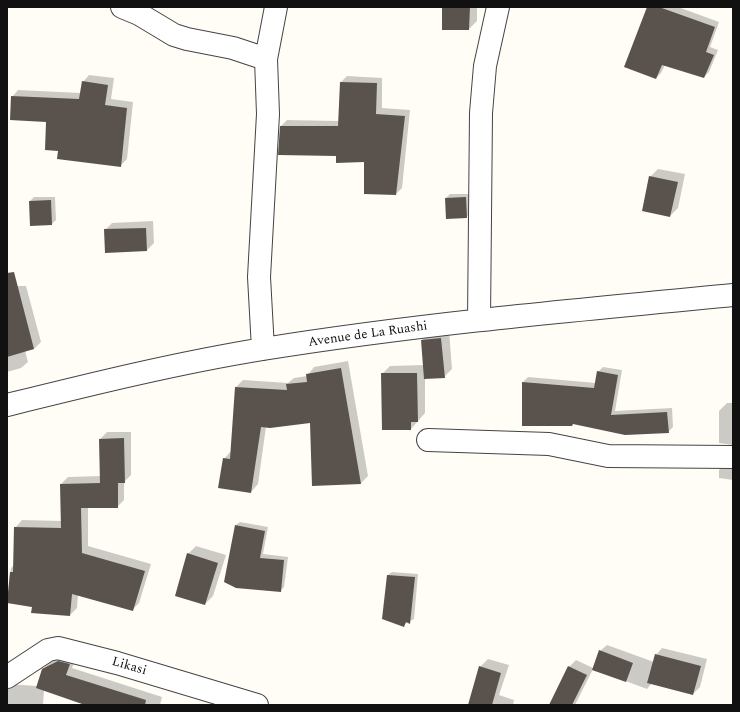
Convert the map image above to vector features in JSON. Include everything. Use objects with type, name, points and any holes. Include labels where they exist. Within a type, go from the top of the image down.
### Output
[{"type":"street","points":[[122,7],[139,14],[174,35],[233,48],[266,59]]},
{"type":"street","points":[[263,349],[259,277],[268,114],[266,59],[276,7]]},
{"type":"street","points":[[479,320],[481,113],[485,66],[498,7]]},
{"type":"street","name":"Avenue de La Ruashi","points":[[7,405],[162,368],[263,349],[479,320],[733,295]]},
{"type":"street","points":[[428,440],[549,444],[608,456],[733,457]]},
{"type":"street","name":"Likasi","points":[[7,677],[48,650],[58,648],[117,663],[257,705]]},
{"type":"building","points":[[442,7],[470,7],[469,30],[442,30]]},
{"type":"building","points":[[647,7],[659,7],[715,27],[706,52],[714,55],[704,78],[662,65],[656,79],[624,67]]},
{"type":"building","points":[[82,81],[108,85],[105,105],[127,108],[121,167],[57,159],[58,151],[45,150],[46,122],[10,120],[11,96],[79,99]]},
{"type":"building","points":[[340,82],[377,83],[376,114],[405,116],[396,195],[364,194],[364,162],[336,163],[336,156],[278,155],[280,126],[338,126]]},
{"type":"building","points":[[649,176],[678,182],[670,217],[642,211]]},
{"type":"building","points":[[466,197],[467,218],[446,219],[445,198]]},
{"type":"building","points":[[51,200],[52,225],[30,226],[29,201]]},
{"type":"building","points":[[146,228],[147,251],[105,253],[104,229]]},
{"type":"building","points":[[14,272],[34,349],[7,357],[7,273]]},
{"type":"building","points":[[441,338],[445,378],[424,379],[421,340]]},
{"type":"building","points":[[341,368],[361,484],[312,486],[310,423],[270,428],[261,427],[251,493],[218,488],[223,458],[230,459],[235,387],[287,390],[286,384],[307,382],[306,374]]},
{"type":"building","points":[[597,371],[618,375],[611,415],[667,412],[669,433],[625,435],[573,424],[572,426],[522,426],[522,382],[594,388]]},
{"type":"building","points":[[381,373],[417,373],[418,422],[411,422],[411,430],[382,430]]},
{"type":"building","points":[[124,438],[125,483],[118,483],[118,508],[81,508],[82,553],[145,571],[133,611],[72,594],[70,616],[31,613],[32,607],[7,603],[10,572],[13,572],[14,527],[61,528],[60,484],[100,483],[99,439]]},
{"type":"building","points":[[235,525],[265,531],[260,558],[284,560],[281,592],[236,588],[224,582]]},
{"type":"building","points":[[187,553],[218,563],[205,605],[175,596]]},
{"type":"building","points":[[387,575],[415,577],[410,624],[406,622],[404,627],[382,619]]},
{"type":"building","points":[[599,650],[633,663],[626,682],[592,670]]},
{"type":"building","points":[[655,654],[701,666],[693,695],[647,683]]},
{"type":"building","points":[[58,661],[70,664],[66,675],[146,700],[145,705],[85,705],[36,688],[42,669]]},
{"type":"building","points":[[479,666],[501,673],[492,705],[468,705]]},
{"type":"building","points":[[568,666],[587,675],[572,705],[549,705]]}]
